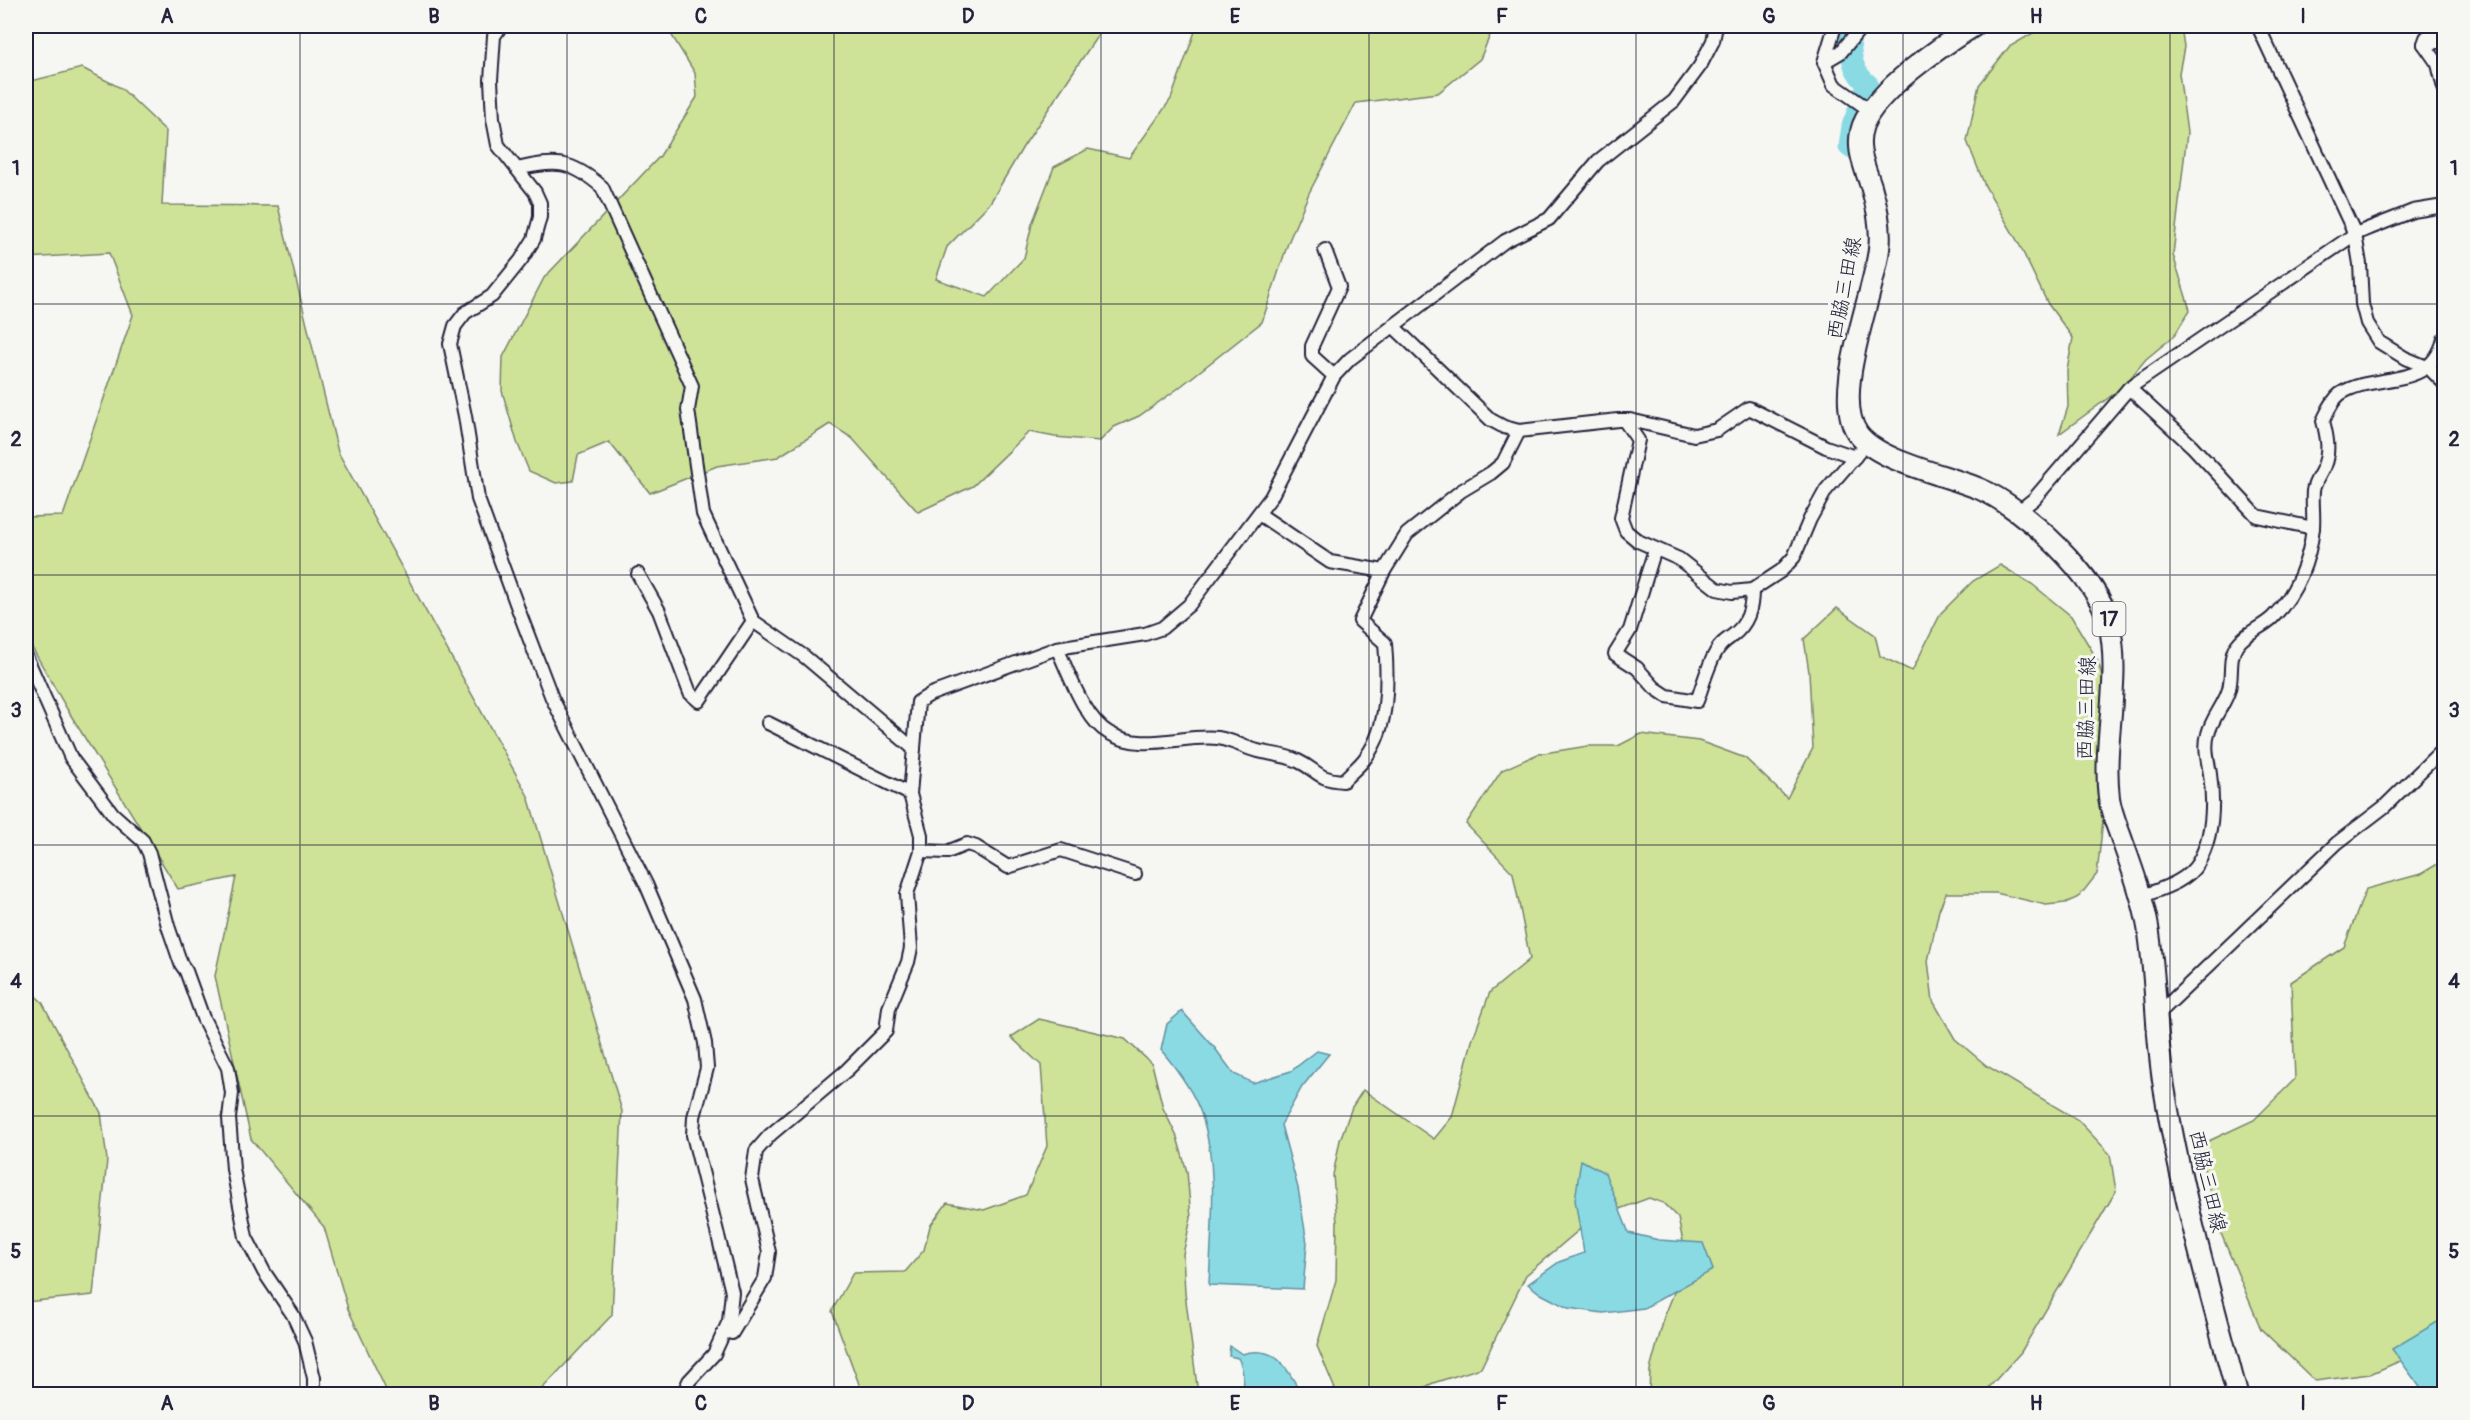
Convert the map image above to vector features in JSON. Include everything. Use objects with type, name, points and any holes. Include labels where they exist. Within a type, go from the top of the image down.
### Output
[{"type":"main road","name":"西脇三田線","points":[[1974,26],[1882,95],[1862,127],[1859,145],[1860,158],[1878,216],[1880,239],[1877,265],[1851,372],[1847,399],[1850,417],[1858,433],[1861,451],[1887,455],[1982,490],[2019,511],[2086,579],[2102,602],[2112,638],[2113,664],[2107,773],[2109,798],[2140,897],[2153,962],[2164,1092],[2182,1181],[2237,1395]]},
{"type":"street","points":[[501,26],[494,36],[491,80],[493,120],[498,145],[535,192],[540,203],[540,217],[534,239],[492,296],[465,313],[455,326],[450,344],[465,416],[478,499],[552,698],[646,884],[695,999],[705,1043],[706,1068],[694,1117],[693,1135],[732,1292],[729,1321],[714,1354],[689,1381],[682,1395]]},
{"type":"street","points":[[725,1331],[732,1333],[765,1278],[769,1252],[752,1179],[756,1151],[770,1135],[846,1070],[886,1031],[889,1008],[911,948],[908,894],[921,851],[921,835],[910,794],[918,702],[931,694],[1057,648],[1145,634],[1162,628],[1189,605],[1260,514],[1334,376],[1350,359],[1505,241],[1549,219],[1598,160],[1674,100],[1701,66],[1713,41],[1716,26]]},
{"type":"street","points":[[1835,26],[1824,62],[1834,85],[1871,111]]},
{"type":"street","points":[[1824,62],[1841,52],[1862,26]]},
{"type":"street","points":[[2258,26],[2355,234],[2360,264],[2362,304],[2367,323],[2379,342],[2405,358],[2429,368],[2445,382]]},
{"type":"street","points":[[2424,44],[2426,38],[2439,26]]},
{"type":"street","points":[[2424,44],[2445,40]]},
{"type":"street","points":[[2424,44],[2438,64],[2445,88]]},
{"type":"street","points":[[517,169],[547,162],[567,164],[586,173],[602,187],[692,386],[688,410],[703,514],[753,621],[805,657],[914,749]]},
{"type":"street","points":[[2019,511],[2034,499],[2129,388],[2355,234],[2414,211],[2445,206]]},
{"type":"street","points":[[1325,250],[1340,287],[1312,346],[1312,356],[1334,376]]},
{"type":"street","points":[[1393,326],[1491,420],[1504,428],[1519,431],[1624,420],[1694,435],[1717,430],[1749,408],[1826,447],[1861,451]]},
{"type":"street","points":[[2140,897],[2171,885],[2182,878],[2197,866],[2205,848],[2212,816],[2211,777],[2206,750],[2208,734],[2229,690],[2232,672],[2231,656],[2245,635],[2272,618],[2294,590],[2307,557],[2313,528],[2313,489],[2325,464],[2328,440],[2323,421],[2330,408],[2340,394],[2429,368],[2441,352],[2445,339]]},
{"type":"street","points":[[2129,388],[2192,446],[2257,516],[2313,528]]},
{"type":"street","points":[[1624,420],[1638,440],[1621,518],[1626,531],[1638,541],[1679,559],[1717,589],[1732,592],[1752,590],[1781,571],[1794,557],[1810,519],[1826,490],[1861,451]]},
{"type":"street","points":[[1057,648],[1088,712],[1110,734],[1157,743],[1220,738],[1256,751],[1298,760],[1326,780],[1343,781],[1367,757],[1382,722],[1388,680],[1385,643],[1360,621],[1384,571],[1407,534],[1461,491],[1491,473],[1503,462],[1519,431]]},
{"type":"street","points":[[1260,514],[1330,562],[1384,571]]},
{"type":"street","points":[[1655,549],[1630,630],[1616,654],[1637,668],[1655,688],[1667,696],[1697,701],[1715,653],[1748,618],[1752,605],[1752,590]]},
{"type":"street","points":[[638,574],[659,611],[690,693],[699,701],[753,621]]},
{"type":"street","points":[[26,656],[71,758],[112,814],[143,841],[149,853],[168,926],[181,964],[228,1068],[232,1093],[229,1118],[233,1169],[246,1237],[264,1272],[293,1315],[305,1341],[314,1377],[314,1395]]},
{"type":"street","points":[[768,723],[910,794]]},
{"type":"street","points":[[2157,1015],[2337,843],[2384,807],[2438,754],[2445,751]]},
{"type":"street","points":[[921,851],[947,852],[967,844],[1008,867],[1061,850],[1135,874]]},
{"type":"green space","points":[[666,26],[1104,26],[1023,147],[990,203],[947,247],[936,279],[987,297],[1024,258],[1032,224],[1054,167],[1088,149],[1129,158],[1171,99],[1197,26],[1494,26],[1480,59],[1438,93],[1356,103],[1309,193],[1288,243],[1262,322],[1176,390],[1139,416],[1114,427],[1100,441],[1029,432],[973,486],[918,512],[852,438],[830,424],[778,457],[717,466],[650,493],[609,442],[578,455],[573,481],[556,483],[529,471],[517,442],[502,391],[503,357],[544,278],[660,156],[697,97],[695,73]]},
{"type":"green space","points":[[2045,26],[2181,26],[2184,47],[2179,73],[2187,133],[2173,255],[2190,310],[2174,336],[2146,359],[2122,388],[2059,434],[2068,407],[2067,370],[2073,338],[2048,304],[2018,242],[1985,186],[1967,141],[1979,85],[2009,47]]},
{"type":"green space","points":[[82,68],[121,88],[166,131],[162,205],[278,206],[338,452],[528,796],[622,1111],[612,1315],[537,1394],[388,1394],[348,1309],[324,1227],[251,1139],[215,976],[236,877],[178,889],[67,709],[26,637],[26,517],[63,516],[133,315],[109,253],[26,258],[26,79],[28,82]]},
{"type":"green space","points":[[2000,565],[2032,584],[2071,616],[2097,659],[2109,697],[2104,811],[2097,874],[2079,897],[2065,903],[2046,905],[1996,893],[1946,893],[1939,910],[1928,961],[1933,1001],[1955,1039],[1987,1066],[2078,1120],[2110,1154],[2116,1191],[2021,1352],[1983,1394],[1649,1394],[1650,1370],[1665,1315],[1687,1261],[1678,1218],[1663,1203],[1649,1198],[1592,1219],[1526,1275],[1481,1368],[1433,1383],[1412,1394],[1337,1394],[1317,1346],[1336,1280],[1337,1223],[1333,1175],[1340,1140],[1352,1107],[1363,1090],[1434,1139],[1452,1117],[1472,1041],[1490,992],[1530,959],[1513,873],[1466,824],[1502,770],[1538,754],[1588,746],[1618,746],[1641,734],[1699,741],[1745,758],[1787,798],[1813,748],[1809,672],[1804,639],[1837,608],[1875,635],[1880,656],[1912,671],[1941,613],[1973,581]]},
{"type":"green space","points":[[2444,860],[2444,1342],[2370,1374],[2315,1381],[2261,1329],[2220,1231],[2198,1146],[2254,1120],[2295,1079],[2291,982],[2344,947],[2366,889],[2421,874]]},
{"type":"green space","points":[[26,987],[42,1002],[101,1113],[107,1160],[93,1295],[26,1302]]},
{"type":"green space","points":[[1039,1019],[1125,1039],[1152,1064],[1163,1108],[1177,1137],[1187,1172],[1191,1218],[1183,1254],[1185,1293],[1198,1394],[859,1394],[859,1384],[832,1311],[853,1273],[905,1272],[924,1250],[930,1226],[947,1203],[984,1210],[1026,1195],[1047,1146],[1041,1065],[1011,1037]]},
{"type":"water","points":[[1182,1011],[1234,1074],[1253,1083],[1291,1071],[1317,1051],[1329,1054],[1302,1087],[1281,1125],[1298,1188],[1307,1243],[1303,1289],[1209,1285],[1213,1200],[1211,1157],[1207,1136],[1202,1116],[1190,1090],[1161,1050],[1167,1024]]},
{"type":"water","points":[[1581,1160],[1605,1173],[1629,1233],[1659,1240],[1703,1243],[1713,1270],[1644,1308],[1603,1313],[1568,1308],[1541,1294],[1528,1284],[1559,1262],[1584,1253],[1575,1200]]},
{"type":"water","points":[[2444,1318],[2444,1394],[2425,1394],[2392,1349]]},
{"type":"water","points":[[1230,1346],[1242,1354],[1254,1352],[1273,1356],[1280,1361],[1302,1394],[1246,1394],[1243,1372],[1238,1358],[1229,1356]]},
{"type":"waterway","points":[[1849,147],[1852,126],[1868,84],[1855,68],[1852,55],[1849,34],[1858,26]]}]
